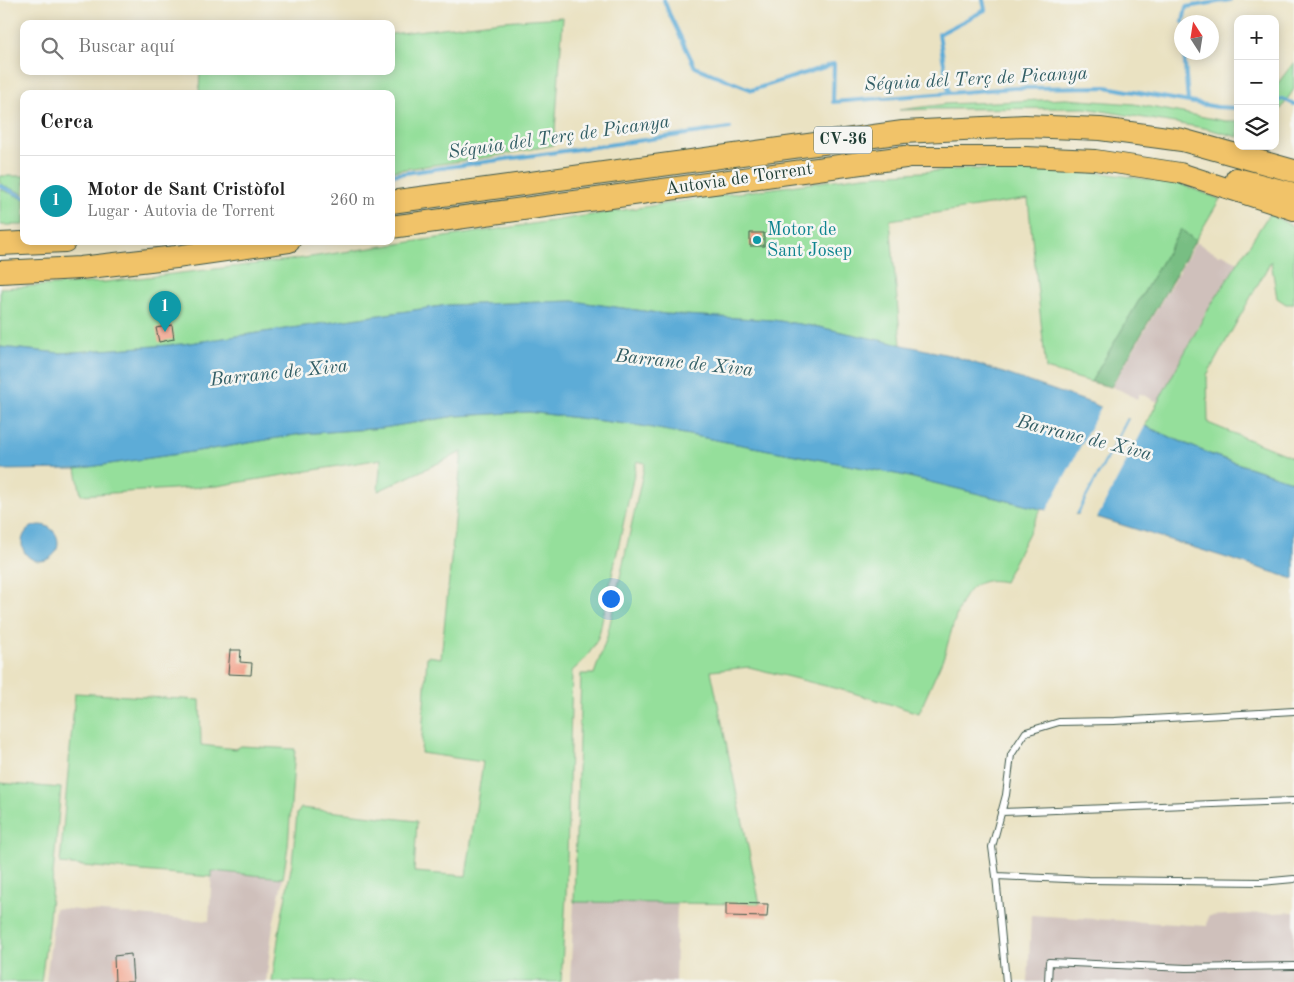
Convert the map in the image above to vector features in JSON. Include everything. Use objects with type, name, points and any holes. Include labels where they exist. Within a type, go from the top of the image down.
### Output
[{"type":"highway","name":"Autovia de Torrent","points":[[395,201],[903,132],[1025,126],[1100,130],[1182,140],[1294,170]]},
{"type":"highway","name":"Autovia de Torrent","points":[[395,226],[905,157],[1029,148],[1096,152],[1181,163],[1294,193]]},
{"type":"highway","points":[[905,157],[1026,156],[1095,160],[1180,173],[1294,210]]},
{"type":"highway","points":[[0,244],[20,243]]},
{"type":"highway","points":[[0,272],[90,266],[176,257],[262,245]]},
{"type":"lane","points":[[1006,982],[992,847],[1006,796],[1012,755],[1026,732],[1059,722],[1114,721],[1294,711]]},
{"type":"lane","points":[[1001,812],[1294,801]]},
{"type":"lane","points":[[996,876],[1089,880],[1262,882],[1294,879]]},
{"type":"lane","points":[[1048,982],[1049,962],[1186,968],[1294,966]]},
{"type":"shaded area","points":[[1196,242],[1218,255],[1222,254],[1238,262],[1205,313],[1158,402],[1141,394],[1139,394],[1137,399],[1112,387]]},
{"type":"shaded area","points":[[212,871],[283,878],[273,925],[266,982],[46,982],[55,908],[209,921]]},
{"type":"shaded area","points":[[574,902],[677,903],[675,982],[570,982]]},
{"type":"shaded area","points":[[1294,912],[1294,982],[1028,982],[1031,915],[1207,926],[1208,916]]},
{"type":"green space","points":[[563,17],[554,145],[489,157],[395,170],[395,90],[199,90],[200,75],[395,75],[395,34],[503,21]]},
{"type":"green space","points":[[1294,62],[1294,89],[1281,109],[1279,109],[1279,82]]},
{"type":"green space","points":[[1066,99],[1134,104],[1225,121],[1234,121],[1234,136],[1204,128],[1085,108],[899,110],[946,104]]},
{"type":"green space","points":[[965,169],[1103,173],[1180,184],[1220,199],[1195,241],[1181,229],[1091,382],[1046,369],[1028,199],[890,220],[901,345],[819,327],[773,320],[665,314],[573,301],[448,305],[183,344],[60,353],[0,347],[0,288],[106,282],[290,260],[723,195],[864,176]]},
{"type":"green space","points":[[0,176],[20,176],[20,192],[0,184]]},
{"type":"green space","points":[[0,189],[20,197],[20,225],[0,225]]},
{"type":"green space","points":[[1269,214],[1294,227],[1294,304],[1286,304],[1277,298],[1271,261],[1207,375],[1208,423],[1294,458],[1294,482],[1210,454],[1145,426],[1206,313]]},
{"type":"green space","points":[[1181,229],[1195,241],[1111,387],[1091,382]]},
{"type":"green space","points":[[529,412],[642,426],[901,475],[1041,509],[1004,582],[990,581],[981,583],[973,587],[965,597],[957,613],[944,656],[919,713],[850,692],[749,667],[711,671],[760,904],[574,902],[581,674],[594,674],[607,637],[645,463],[637,461],[599,635],[588,654],[572,671],[566,896],[561,982],[272,982],[292,863],[297,814],[301,808],[417,821],[414,872],[466,876],[483,762],[421,753],[427,656],[441,658],[462,452],[378,491],[381,459],[217,486],[81,495],[76,469],[301,434],[383,428],[456,416]]},
{"type":"green space","points":[[75,693],[200,700],[201,745],[236,749],[241,746],[295,749],[288,846],[283,878],[212,871],[212,877],[60,864]]},
{"type":"green space","points":[[0,783],[61,788],[41,982],[0,982]]},
{"type":"water","name":"Barranc de Xiva","points":[[573,301],[665,314],[773,320],[819,327],[954,356],[1091,403],[1212,455],[1294,482],[1294,579],[1100,518],[1041,509],[901,475],[642,426],[529,412],[456,416],[383,428],[301,434],[76,469],[0,470],[0,347],[60,353],[183,344],[448,305]]},
{"type":"water","points":[[40,525],[52,531],[58,543],[52,555],[40,561],[28,555],[22,543],[28,531]]},
{"type":"pier","points":[[1102,405],[1128,416],[1075,516],[1046,512]]},
{"type":"pier","points":[[1130,417],[1146,424],[1096,520],[1077,517]]},
{"type":"building","name":"Motor de Sant Josep","points":[[750,233],[764,233],[764,246],[750,246]]},
{"type":"building","points":[[172,325],[174,339],[159,342],[156,328]]},
{"type":"building","points":[[230,650],[241,650],[240,662],[252,663],[251,675],[228,674]]},
{"type":"building","points":[[726,903],[768,904],[767,917],[726,916]]},
{"type":"building","points":[[131,954],[133,982],[115,982],[114,956]]},
{"type":"waterway","name":"Séquia del Terç de Picanya","points":[[664,0],[695,67],[752,90],[834,64],[833,102],[1014,88],[1106,87],[1217,107],[1234,108]]},
{"type":"waterway","points":[[949,93],[939,34],[985,10],[983,0]]},
{"type":"waterway","points":[[1184,15],[1186,7],[1230,0]]},
{"type":"waterway","points":[[1185,60],[1188,101]]},
{"type":"waterway","name":"Séquia del Terç de Picanya","points":[[1279,100],[1283,99],[1294,104]]},
{"type":"waterway","name":"Séquia del Terç de Picanya","points":[[395,174],[730,128]]},
{"type":"waterway","name":"Séquia del Terç de Picanya","points":[[0,186],[20,195]]},
{"type":"place","name":"Motor de Sant Josep","points":[[757,240]]},
{"type":"place","name":"Motor de Sant Cristòfol","points":[[165,332]]}]
